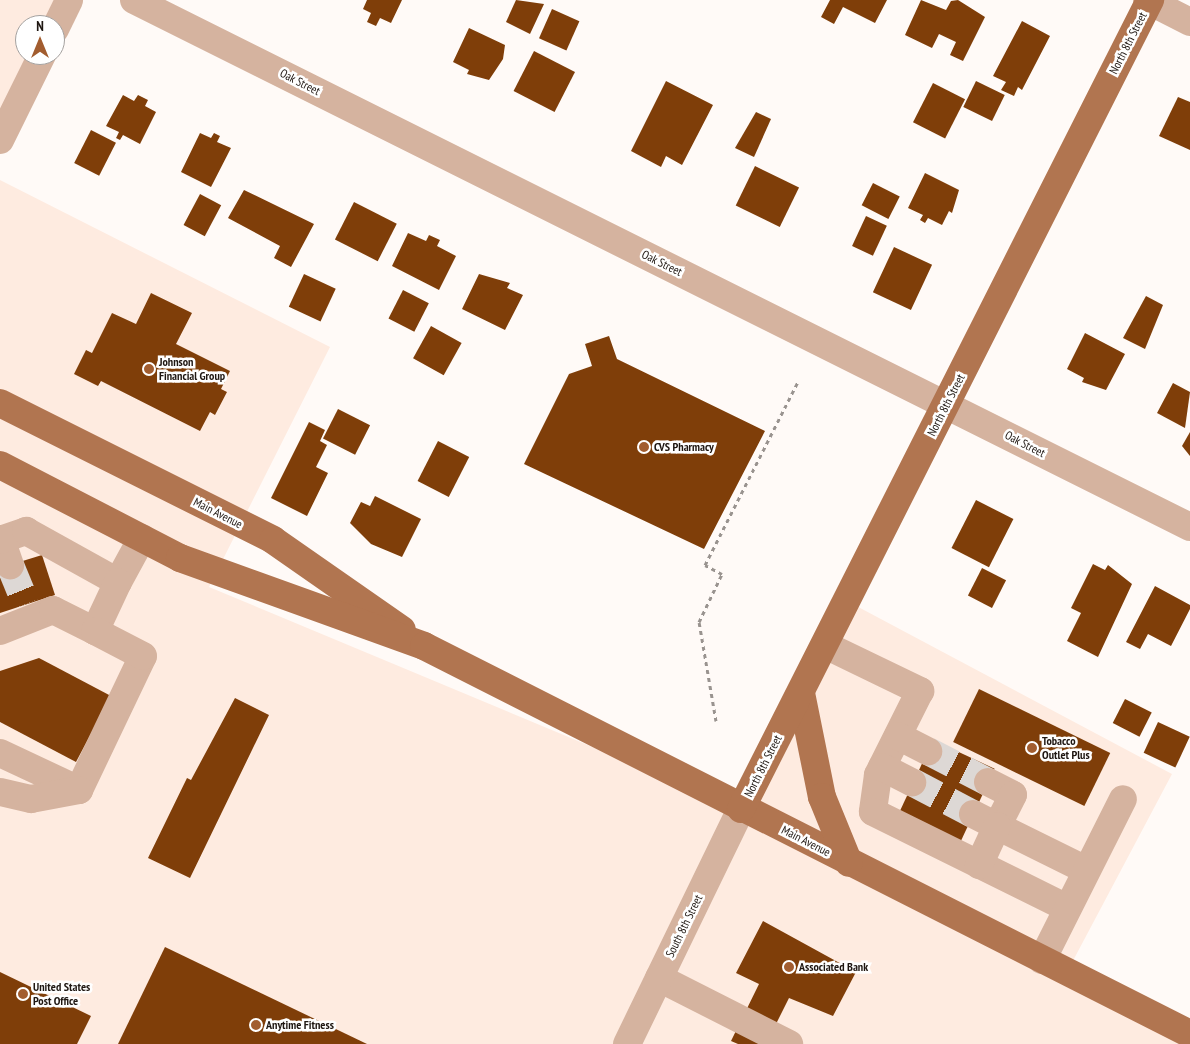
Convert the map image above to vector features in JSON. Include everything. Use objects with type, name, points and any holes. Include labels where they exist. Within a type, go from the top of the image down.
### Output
[{"type":"main road","name":"North 8th Street","points":[[742,809],[947,405],[1148,0]]},
{"type":"main road","name":"Main Avenue","points":[[0,403],[273,540],[316,566],[424,646]]},
{"type":"main road","name":"Main Avenue","points":[[0,465],[142,538],[267,592],[424,646],[742,809],[1190,1034]]},
{"type":"main road","points":[[800,693],[822,797],[850,863]]},
{"type":"street","points":[[62,15],[69,0]]},
{"type":"street","name":"Oak Street","points":[[134,0],[1190,527]]},
{"type":"street","points":[[1148,0],[1190,22]]},
{"type":"street","points":[[0,140],[37,65]]},
{"type":"street","points":[[10,565],[1,540],[26,531],[118,582]]},
{"type":"street","points":[[95,631],[118,582],[142,538]]},
{"type":"street","points":[[0,631],[29,611],[54,610],[143,656],[79,790]]},
{"type":"street","points":[[825,644],[920,691],[882,767],[873,812],[1067,908]]},
{"type":"street","points":[[898,736],[928,751]]},
{"type":"street","points":[[0,753],[79,790]]},
{"type":"street","points":[[882,767],[912,782]]},
{"type":"street","points":[[979,865],[1013,795],[988,782]]},
{"type":"street","points":[[0,792],[31,799],[79,790]]},
{"type":"street","points":[[1042,960],[1123,799]]},
{"type":"street","name":"South 8th Street","points":[[627,1044],[742,809]]},
{"type":"street","points":[[973,814],[1086,870]]},
{"type":"street","points":[[659,978],[789,1044]]},
{"type":"path","points":[[716,721],[699,622],[722,574],[705,565],[798,382]]},
{"type":"shaded area","points":[[0,0],[69,0],[61,15],[15,15],[15,65],[37,65],[0,140]]},
{"type":"shaded area","points":[[0,180],[330,347],[209,587],[741,809],[847,601],[1172,774],[1067,972],[1190,1044],[0,1044]]},
{"type":"building","points":[[367,0],[402,0],[391,23],[380,18],[376,26],[367,22],[371,13],[363,9]]},
{"type":"building","points":[[516,0],[544,4],[530,34],[506,22]]},
{"type":"building","points":[[830,0],[887,0],[875,23],[843,7],[834,24],[821,17]]},
{"type":"building","points":[[921,0],[946,10],[951,1],[958,0],[985,17],[963,61],[950,55],[956,42],[939,34],[932,48],[905,35]]},
{"type":"building","points":[[552,9],[579,21],[566,50],[539,38]]},
{"type":"building","points":[[1022,21],[1050,36],[1022,90],[1018,87],[1014,96],[1001,90],[1006,82],[993,76]]},
{"type":"building","points":[[469,28],[505,45],[503,59],[489,80],[467,74],[469,70],[453,62]]},
{"type":"building","points":[[534,51],[575,72],[555,112],[514,91]]},
{"type":"building","points":[[666,81],[713,105],[682,165],[666,156],[661,167],[631,151]]},
{"type":"building","points":[[976,81],[1005,95],[992,121],[963,107]]},
{"type":"building","points":[[933,83],[965,99],[945,139],[913,122]]},
{"type":"building","points":[[123,95],[134,101],[138,95],[148,100],[145,106],[156,112],[140,144],[123,135],[120,140],[116,138],[119,132],[106,126]]},
{"type":"building","points":[[1178,97],[1190,102],[1190,150],[1159,136]]},
{"type":"building","points":[[756,112],[771,119],[754,157],[735,148]]},
{"type":"building","points":[[91,130],[116,143],[99,176],[74,163]]},
{"type":"building","points":[[200,133],[211,138],[214,133],[220,136],[217,142],[231,148],[211,187],[181,172]]},
{"type":"building","points":[[755,166],[799,187],[780,227],[736,206]]},
{"type":"building","points":[[925,173],[959,190],[952,213],[949,211],[942,225],[928,218],[925,223],[920,220],[923,215],[908,208]]},
{"type":"building","points":[[873,183],[900,197],[888,219],[862,205]]},
{"type":"building","points":[[244,190],[314,224],[291,267],[274,258],[280,246],[228,218]]},
{"type":"building","points":[[200,194],[221,205],[205,236],[184,225]]},
{"type":"building","points":[[354,202],[397,224],[378,261],[335,239]]},
{"type":"building","points":[[866,216],[887,226],[873,256],[852,246]]},
{"type":"building","points":[[408,233],[426,241],[429,235],[440,240],[437,246],[456,256],[439,290],[392,266]]},
{"type":"building","points":[[894,247],[932,265],[911,310],[873,292]]},
{"type":"building","points":[[304,274],[336,289],[321,321],[289,307]]},
{"type":"building","points":[[479,274],[510,283],[507,288],[523,295],[505,330],[462,309]]},
{"type":"building","points":[[403,290],[429,303],[414,332],[388,319]]},
{"type":"building","points":[[151,293],[192,313],[176,344],[230,371],[221,389],[227,392],[215,415],[210,412],[200,431],[101,381],[98,386],[74,374],[86,350],[92,353],[112,313],[136,324]]},
{"type":"building","points":[[1146,296],[1163,305],[1145,349],[1123,338]]},
{"type":"building","points":[[431,326],[462,343],[444,375],[413,358]]},
{"type":"building","points":[[1085,333],[1125,354],[1106,390],[1082,382],[1084,378],[1067,369]]},
{"type":"building","name":"CVS Pharmacy","points":[[609,336],[617,359],[765,431],[704,549],[524,464],[569,374],[592,366],[585,344]]},
{"type":"building","points":[[1173,383],[1190,392],[1185,428],[1157,413]]},
{"type":"building","points":[[338,409],[370,425],[355,455],[323,438]]},
{"type":"building","points":[[309,422],[325,430],[320,441],[327,445],[316,467],[328,473],[307,516],[271,498]]},
{"type":"building","points":[[1190,432],[1190,456],[1182,446]]},
{"type":"building","points":[[438,441],[469,457],[449,497],[418,481]]},
{"type":"building","points":[[375,496],[421,519],[402,557],[371,544],[350,523],[361,502],[370,506]]},
{"type":"building","points":[[976,500],[1013,519],[989,567],[951,548]]},
{"type":"building","points":[[42,555],[55,595],[0,613],[0,568]]},
{"type":"building","points":[[1093,564],[1105,570],[1108,565],[1132,584],[1098,657],[1067,641],[1081,613],[1071,608]]},
{"type":"building","points":[[982,568],[1006,580],[992,608],[968,596]]},
{"type":"building","points":[[1155,586],[1190,605],[1190,609],[1171,646],[1148,634],[1140,649],[1126,642]]},
{"type":"building","points":[[39,658],[111,696],[76,762],[0,722],[0,671]]},
{"type":"building","name":"Tobacco Outlet Plus","points":[[979,689],[1110,753],[1084,806],[953,742]]},
{"type":"building","points":[[235,698],[269,715],[190,878],[148,858],[187,778],[191,780]]},
{"type":"building","points":[[1125,699],[1152,713],[1139,737],[1113,723]]},
{"type":"building","points":[[1158,722],[1190,737],[1175,768],[1144,753]]},
{"type":"building","points":[[933,740],[995,769],[959,845],[898,816]]},
{"type":"building","points":[[763,921],[856,972],[833,1016],[789,998],[766,1044],[738,1044],[731,1041],[759,984],[736,973]]},
{"type":"building","points":[[165,947],[367,1044],[118,1044]]},
{"type":"building","name":"United States Post Office","points":[[0,972],[91,1016],[77,1044],[0,1044]]},
{"type":"tunnel","points":[[10,565],[26,604]]},
{"type":"tunnel","points":[[928,751],[988,782]]},
{"type":"tunnel","points":[[912,782],[973,814]]},
{"type":"place","name":"Johnson Financial Group","points":[[149,369]]},
{"type":"place","name":"CVS Pharmacy","points":[[644,447]]},
{"type":"place","name":"Tobacco Outlet Plus","points":[[1032,748]]},
{"type":"place","name":"Associated Bank","points":[[789,967]]},
{"type":"place","name":"United States Post Office","points":[[23,994]]},
{"type":"place","name":"Anytime Fitness","points":[[256,1025]]}]
